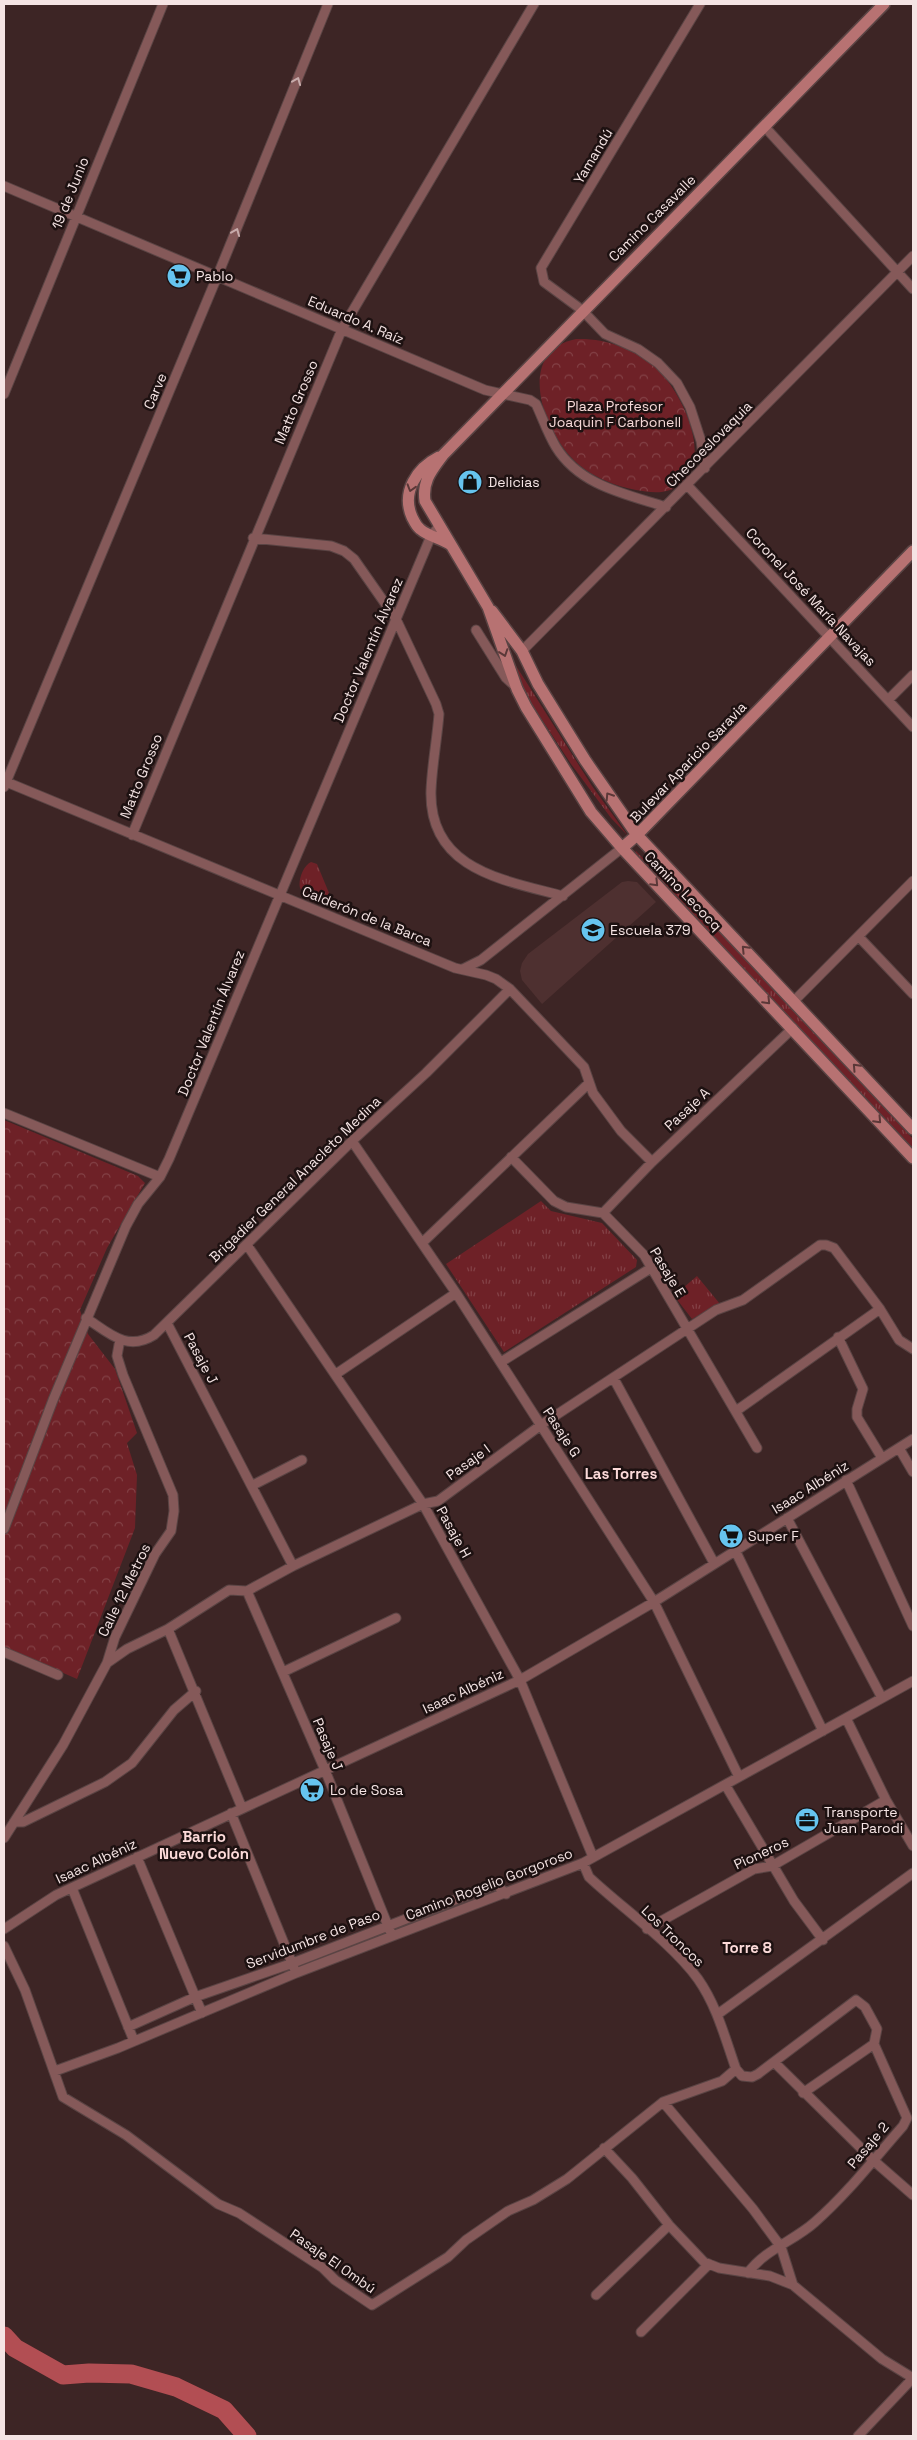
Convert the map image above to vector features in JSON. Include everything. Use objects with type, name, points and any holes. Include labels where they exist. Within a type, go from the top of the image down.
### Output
[{"type":"street","name":"19 de Junio","points":[[4,394],[75,216],[164,4]]},
{"type":"street","name":"Carve","points":[[4,783],[217,277],[328,4]]},
{"type":"street","name":"Matto Grosso","points":[[132,835],[253,538],[342,329],[534,4]]},
{"type":"street","name":"Yamandú","points":[[582,310],[544,282],[541,268],[700,4]]},
{"type":"street","name":"Camino Casavalle","points":[[443,455],[582,310],[884,4]]},
{"type":"street","points":[[764,126],[913,289]]},
{"type":"street","name":"Eduardo A. Raíz","points":[[4,186],[485,390],[524,398],[536,404],[557,449],[580,473],[617,492],[666,507]]},
{"type":"street","name":"Checoeslovaquia","points":[[522,651],[688,486],[913,256]]},
{"type":"street","points":[[582,310],[605,334],[638,349],[658,363],[677,383],[690,407],[701,441],[705,468]]},
{"type":"street","points":[[443,455],[430,462],[417,474],[411,484],[408,497],[410,512],[419,529],[451,545]]},
{"type":"street","name":"Camino Lecocq","points":[[443,455],[427,477],[423,492],[425,501],[488,607],[517,689],[591,812],[622,848],[913,1158]]},
{"type":"street","name":"Coronel José María Navajas","points":[[688,486],[913,727]]},
{"type":"street","name":"Doctor Valentín Álvarez","points":[[4,1529],[86,1318],[126,1226],[138,1204],[160,1177],[431,536],[440,525]]},
{"type":"street","points":[[253,538],[331,546],[344,551],[354,560],[396,619],[436,704],[439,714],[431,792],[433,811],[439,830],[450,848],[464,863],[478,871],[563,896]]},
{"type":"street","name":"Bulevar Aparicio Saravia","points":[[463,969],[481,960],[637,835],[913,551]]},
{"type":"street","name":"Camino Lecocq","points":[[488,607],[499,618],[522,651],[538,684],[585,760],[637,835],[913,1128]]},
{"type":"street","points":[[476,630],[506,678],[517,689]]},
{"type":"street","points":[[888,700],[913,675]]},
{"type":"street","name":"Calderón de la Barca","points":[[4,783],[463,969],[491,977],[510,989],[584,1067],[593,1093],[621,1131],[652,1162]]},
{"type":"street","points":[[794,1001],[913,881]]},
{"type":"street","points":[[859,937],[913,994]]},
{"type":"street","name":"Brigadier General Anacleto Medina","points":[[120,1340],[141,1342],[167,1323],[352,1141],[426,1073],[510,989]]},
{"type":"street","name":"Pasaje A","points":[[603,1213],[652,1162],[793,1028]]},
{"type":"street","points":[[422,1243],[589,1083]]},
{"type":"street","points":[[4,1113],[160,1177]]},
{"type":"street","name":"Pasaje G","points":[[352,1141],[456,1293],[654,1602],[739,1777]]},
{"type":"street","points":[[511,1157],[551,1198],[561,1205],[603,1213]]},
{"type":"street","name":"Pasaje E","points":[[603,1213],[644,1255],[757,1448]]},
{"type":"street","name":"Pasaje H","points":[[247,1244],[423,1504],[520,1680],[593,1857]]},
{"type":"street","name":"Pasaje I","points":[[107,1662],[127,1649],[168,1628],[229,1590],[247,1591],[293,1566],[423,1504],[438,1501],[542,1425],[716,1310],[743,1300],[820,1245],[834,1248],[880,1309]]},
{"type":"street","points":[[501,1362],[651,1268]]},
{"type":"street","points":[[336,1374],[456,1293]]},
{"type":"street","points":[[736,1411],[880,1309],[899,1340],[913,1349]]},
{"type":"street","points":[[86,1318],[120,1340]]},
{"type":"street","name":"Pasaje J","points":[[167,1323],[253,1485],[293,1566]]},
{"type":"street","points":[[838,1337],[863,1389],[857,1409],[857,1417],[882,1458]]},
{"type":"street","name":"Calle 12 Metros","points":[[4,1838],[63,1745],[107,1662],[114,1637],[155,1554],[171,1531],[174,1511],[173,1495],[122,1375],[117,1356],[120,1340]]},
{"type":"street","points":[[614,1379],[714,1563]]},
{"type":"street","name":"Isaac Albéniz","points":[[4,1929],[56,1895],[520,1680],[654,1602],[846,1480],[913,1440]]},
{"type":"street","points":[[899,1448],[913,1472]]},
{"type":"street","points":[[253,1485],[302,1460]]},
{"type":"street","points":[[846,1480],[913,1626]]},
{"type":"street","points":[[787,1518],[882,1698]]},
{"type":"street","points":[[736,1550],[823,1731]]},
{"type":"street","name":"Pasaje J","points":[[247,1591],[325,1770],[392,1936]]},
{"type":"street","points":[[283,1672],[396,1618]]},
{"type":"street","points":[[168,1628],[196,1691],[242,1808]]},
{"type":"street","points":[[4,1652],[58,1675]]},
{"type":"street","name":"Camino Rogelio Gorgoroso","points":[[55,2071],[134,2041],[296,1973],[583,1863],[726,1786],[913,1681]]},
{"type":"street","points":[[14,1822],[23,1822],[118,1774],[132,1763],[174,1710],[196,1691]]},
{"type":"street","points":[[846,1718],[886,1800],[913,1846]]},
{"type":"street","points":[[726,1786],[794,1901],[823,1940]]},
{"type":"street","name":"Pioneros","points":[[648,1929],[754,1869],[772,1866],[886,1800]]},
{"type":"street","points":[[232,1814],[296,1973]]},
{"type":"street","points":[[137,1857],[202,2012]]},
{"type":"street","name":"Los Troncos","points":[[583,1863],[589,1877],[691,1970],[718,2014],[736,2069]]},
{"type":"street","points":[[718,2014],[823,1940],[913,1873]]},
{"type":"street","name":"Servidumbre de Paso","points":[[128,2027],[196,1997],[292,1963],[496,1884],[506,1894]]},
{"type":"street","points":[[72,1888],[134,2041]]},
{"type":"street","points":[[4,1946],[25,1990],[55,2071]]},
{"type":"street","name":"Pasaje 2","points":[[748,2273],[757,2260],[781,2247],[815,2222],[829,2206],[845,2196],[907,2118],[874,2044],[877,2029],[865,2007],[856,2000],[774,2062]]},
{"type":"street","points":[[802,2092],[874,2044]]},
{"type":"street","points":[[736,2069],[742,2076],[752,2077],[774,2062],[802,2092],[873,2160],[913,2195]]},
{"type":"street","name":"Pasaje El Ombú","points":[[55,2071],[57,2086],[63,2097],[126,2135],[218,2204],[239,2213],[323,2268],[335,2280],[372,2306],[448,2257],[466,2240],[508,2211],[533,2200],[567,2179],[662,2102],[722,2081],[736,2069]]},
{"type":"street","points":[[662,2102],[753,2209],[781,2247],[793,2285]]},
{"type":"street","points":[[604,2148],[632,2178],[669,2225],[704,2262],[719,2268],[770,2276],[793,2285],[835,2322],[882,2359],[913,2378],[858,2436]]},
{"type":"street","points":[[596,2295],[669,2225]]},
{"type":"street","points":[[641,2332],[709,2264]]},
{"type":"shaded area","name":"Escuela 379","points":[[622,882],[637,882],[656,902],[542,1004],[522,980],[520,971],[522,963],[528,954]]},
{"type":"green space","name":"Plaza Profesor Joaquin F Carbonell","points":[[576,339],[608,342],[629,350],[656,368],[666,379],[677,394],[692,430],[695,449],[693,466],[685,480],[670,490],[662,492],[649,492],[628,488],[613,484],[591,473],[578,464],[566,451],[554,434],[546,415],[541,396],[540,377],[545,360],[557,347]]},
{"type":"green space","points":[[513,661],[592,786],[628,836],[611,818],[571,764],[522,689]]},
{"type":"green space","points":[[636,851],[670,886],[698,908],[913,1139],[913,1148],[635,853]]},
{"type":"green space","points":[[311,862],[317,864],[329,893],[325,900],[304,893],[300,888],[302,874]]},
{"type":"green space","points":[[4,1120],[138,1176],[145,1183],[107,1248],[80,1310],[88,1334],[115,1369],[137,1433],[127,1443],[137,1475],[135,1528],[77,1679],[4,1647]]},
{"type":"green space","points":[[541,1201],[551,1211],[602,1223],[637,1260],[636,1267],[504,1352],[446,1264]]},
{"type":"green space","points":[[697,1276],[720,1304],[692,1319],[675,1297]]},
{"type":"waterway","points":[[4,2336],[15,2348],[63,2375],[89,2373],[131,2374],[176,2387],[224,2410],[247,2436]]},
{"type":"place","name":"Pablo","points":[[179,276]]},
{"type":"place","name":"Delicias","points":[[470,482]]},
{"type":"place","name":"Escuela 379","points":[[593,930]]},
{"type":"place","name":"Super F","points":[[731,1536]]},
{"type":"place","name":"Lo de Sosa","points":[[312,1790]]},
{"type":"place","name":"Transporte Juan Parodi","points":[[807,1820]]},
{"type":"district","name":"Las Torres","points":[[621,1474]]},
{"type":"district","name":"Barrio Nuevo Colón","points":[[204,1846]]},
{"type":"district","name":"Torre 8","points":[[747,1948]]}]
